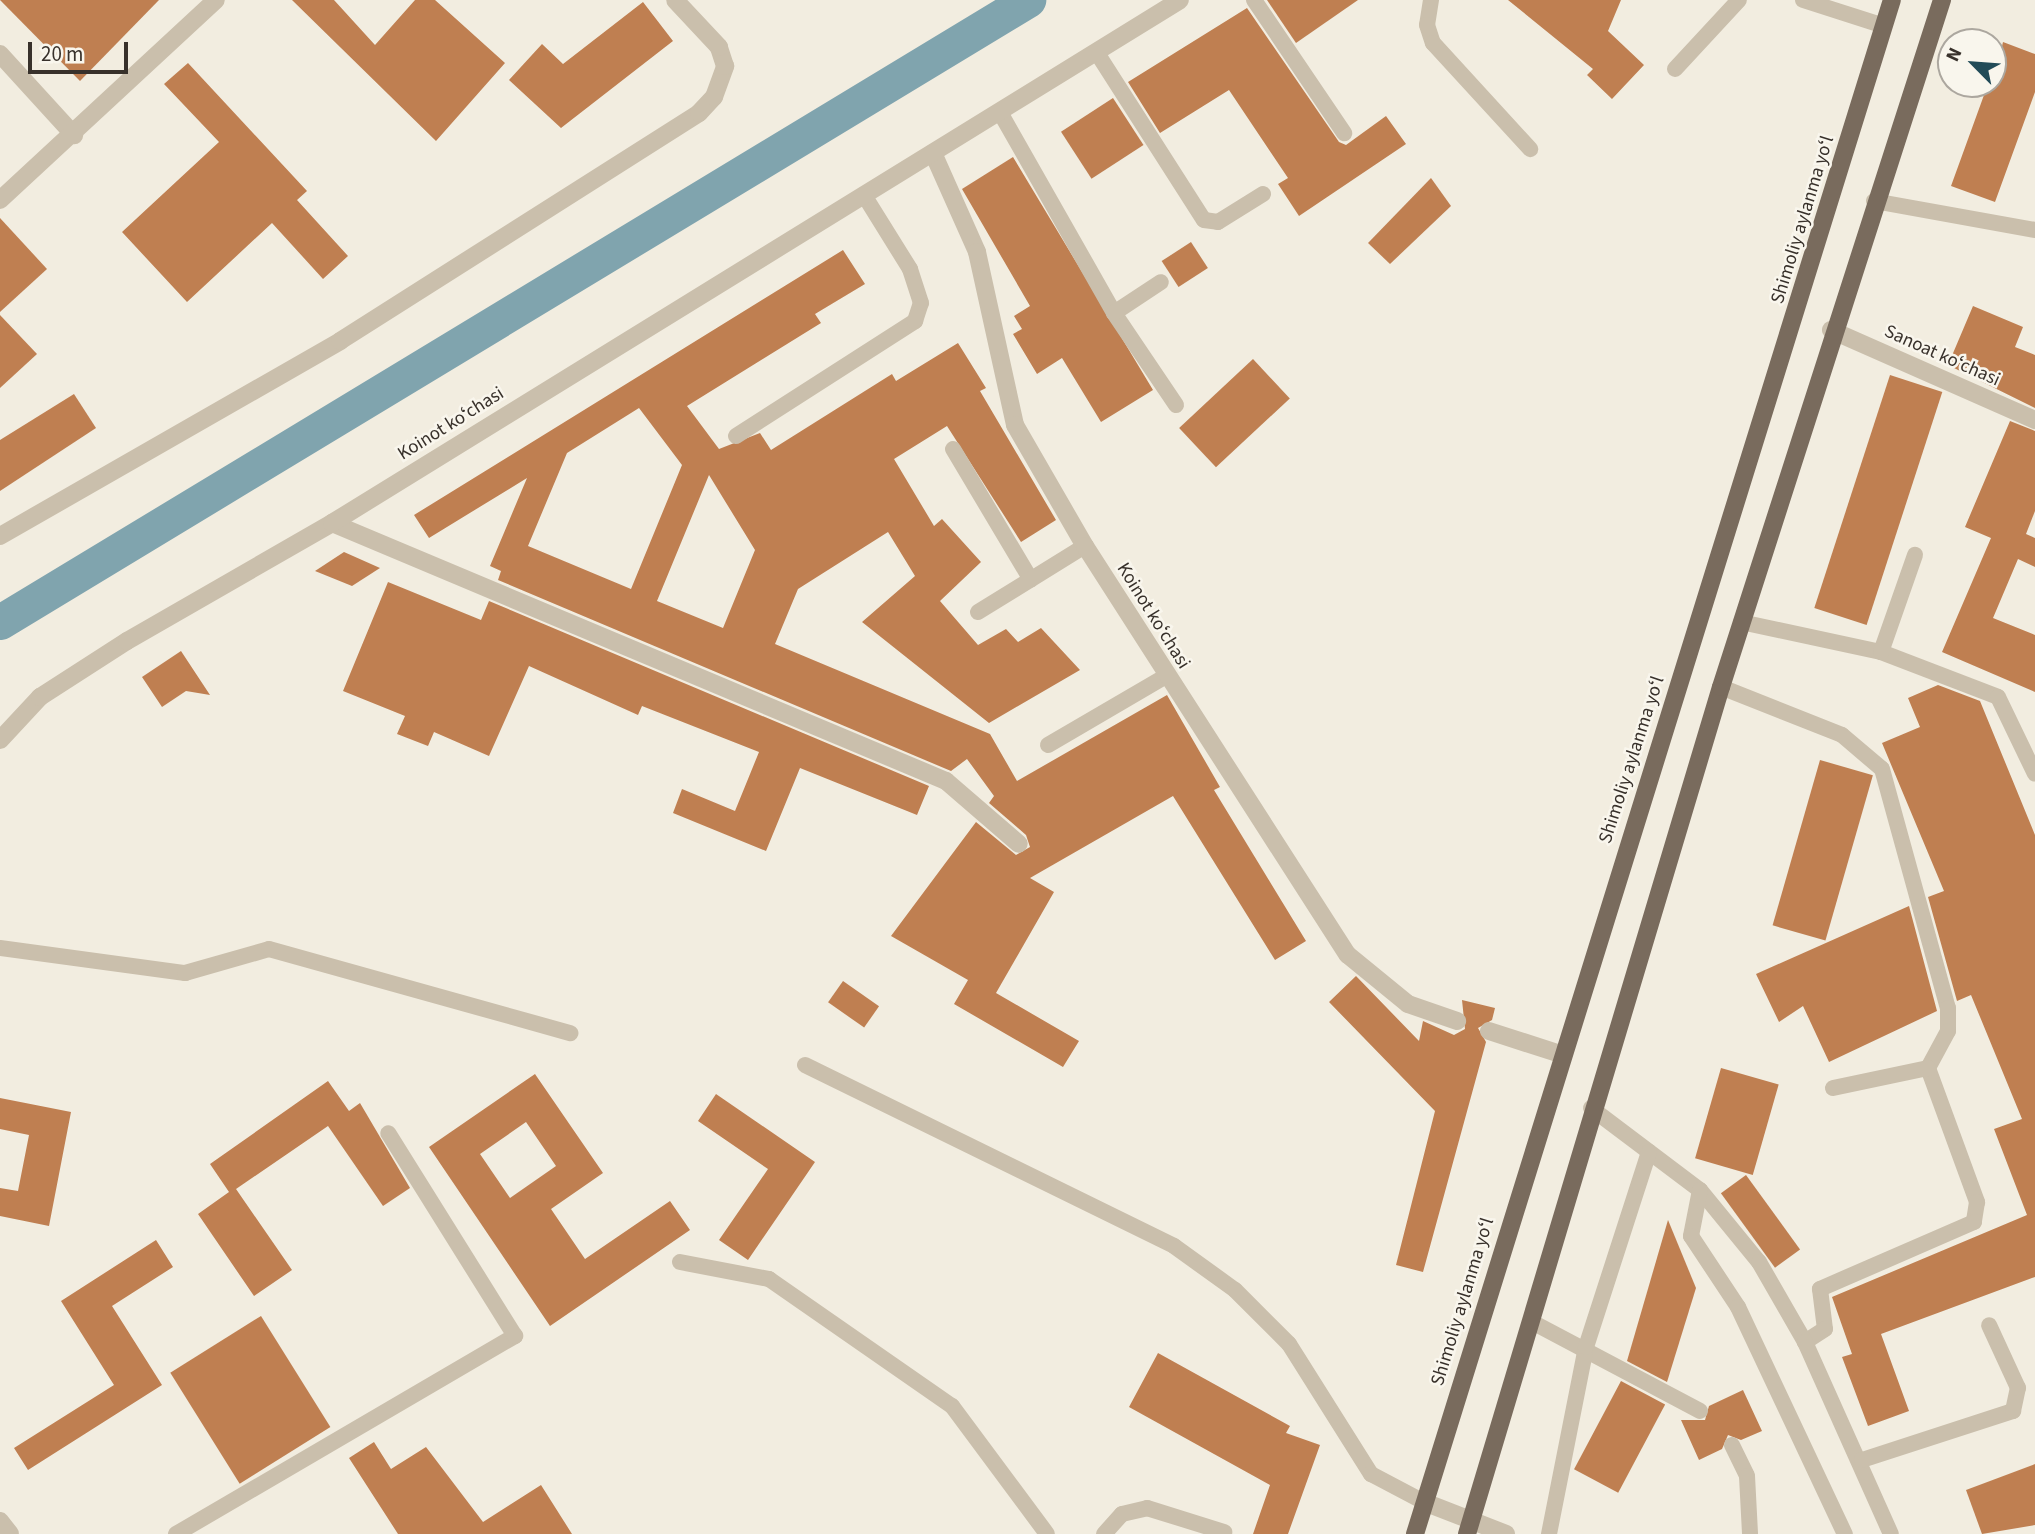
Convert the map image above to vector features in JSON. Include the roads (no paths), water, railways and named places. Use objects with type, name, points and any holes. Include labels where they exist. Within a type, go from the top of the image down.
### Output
[{"type":"main road","name":"Shimoliy aylanma yoʻl","points":[[1415,1534],[1560,1054],[1892,0]]},
{"type":"main road","points":[[1469,1527],[1532,1322],[1591,1108],[1831,330],[1942,0]]},
{"type":"street","points":[[0,200],[74,135],[216,0]]},
{"type":"street","points":[[0,536],[340,341],[699,113],[715,97],[725,66],[719,47],[675,0]]},
{"type":"street","name":"Koinot koʻchasi","points":[[0,740],[40,697],[332,523],[864,195],[1001,114],[1180,0]]},
{"type":"street","points":[[0,54],[74,135]]},
{"type":"street","name":"Koinot koʻchasi","points":[[933,153],[977,252],[1015,425],[1085,546],[1166,676],[1348,955],[1408,1004],[1457,1021]]},
{"type":"street","name":"Sanoat koʻchasi","points":[[1831,330],[2035,420]]},
{"type":"street","points":[[332,523],[946,781],[1019,845]]},
{"type":"street","points":[[1489,1031],[1560,1054]]},
{"type":"street","points":[[1424,1502],[1469,1527],[1506,1534]]},
{"type":"street","points":[[0,1521],[10,1534]]},
{"type":"lane","points":[[1254,0],[1344,134]]},
{"type":"lane","points":[[1431,0],[1427,25],[1433,43],[1530,149]]},
{"type":"lane","points":[[1675,69],[1739,0]]},
{"type":"lane","points":[[1803,0],[1884,26]]},
{"type":"lane","points":[[1097,53],[1204,220],[1218,222],[1263,194]]},
{"type":"lane","points":[[1001,114],[1114,313],[1176,405]]},
{"type":"lane","points":[[736,436],[915,321],[921,303],[910,269],[864,195]]},
{"type":"lane","points":[[1874,201],[2035,230]]},
{"type":"lane","points":[[1114,313],[1161,282]]},
{"type":"lane","points":[[953,449],[1031,580]]},
{"type":"lane","points":[[978,612],[1085,546]]},
{"type":"lane","points":[[1881,652],[1915,555]]},
{"type":"lane","points":[[1741,622],[1881,652],[1998,698],[2035,775]]},
{"type":"lane","points":[[1048,745],[1166,676]]},
{"type":"lane","points":[[1721,687],[1842,734],[1882,769],[1948,1008],[1948,1031],[1928,1068],[1976,1202],[1974,1222],[1828,1284],[1817,1295],[1825,1329],[1805,1342]]},
{"type":"lane","points":[[0,948],[185,973],[269,948],[570,1033]]},
{"type":"lane","points":[[805,1065],[1184,1254],[1235,1290],[1289,1344],[1371,1474],[1424,1502]]},
{"type":"lane","points":[[1833,1088],[1928,1068]]},
{"type":"lane","points":[[1591,1108],[1700,1190],[1759,1262],[1805,1342],[1862,1460],[1891,1534]]},
{"type":"lane","points":[[176,1534],[515,1336],[388,1133]]},
{"type":"lane","points":[[1549,1534],[1586,1347],[1649,1152]]},
{"type":"lane","points":[[1700,1190],[1691,1236],[1738,1307],[1845,1534]]},
{"type":"lane","points":[[680,1262],[769,1279],[952,1406],[1047,1534]]},
{"type":"lane","points":[[1532,1322],[1586,1347],[1700,1411]]},
{"type":"lane","points":[[1862,1460],[2013,1411],[2018,1388],[1989,1325]]},
{"type":"lane","points":[[1732,1445],[1747,1476],[1750,1534]]},
{"type":"lane","points":[[1104,1534],[1122,1514],[1147,1508],[1224,1532]]},
{"type":"waterway","points":[[0,622],[1028,0]]}]
